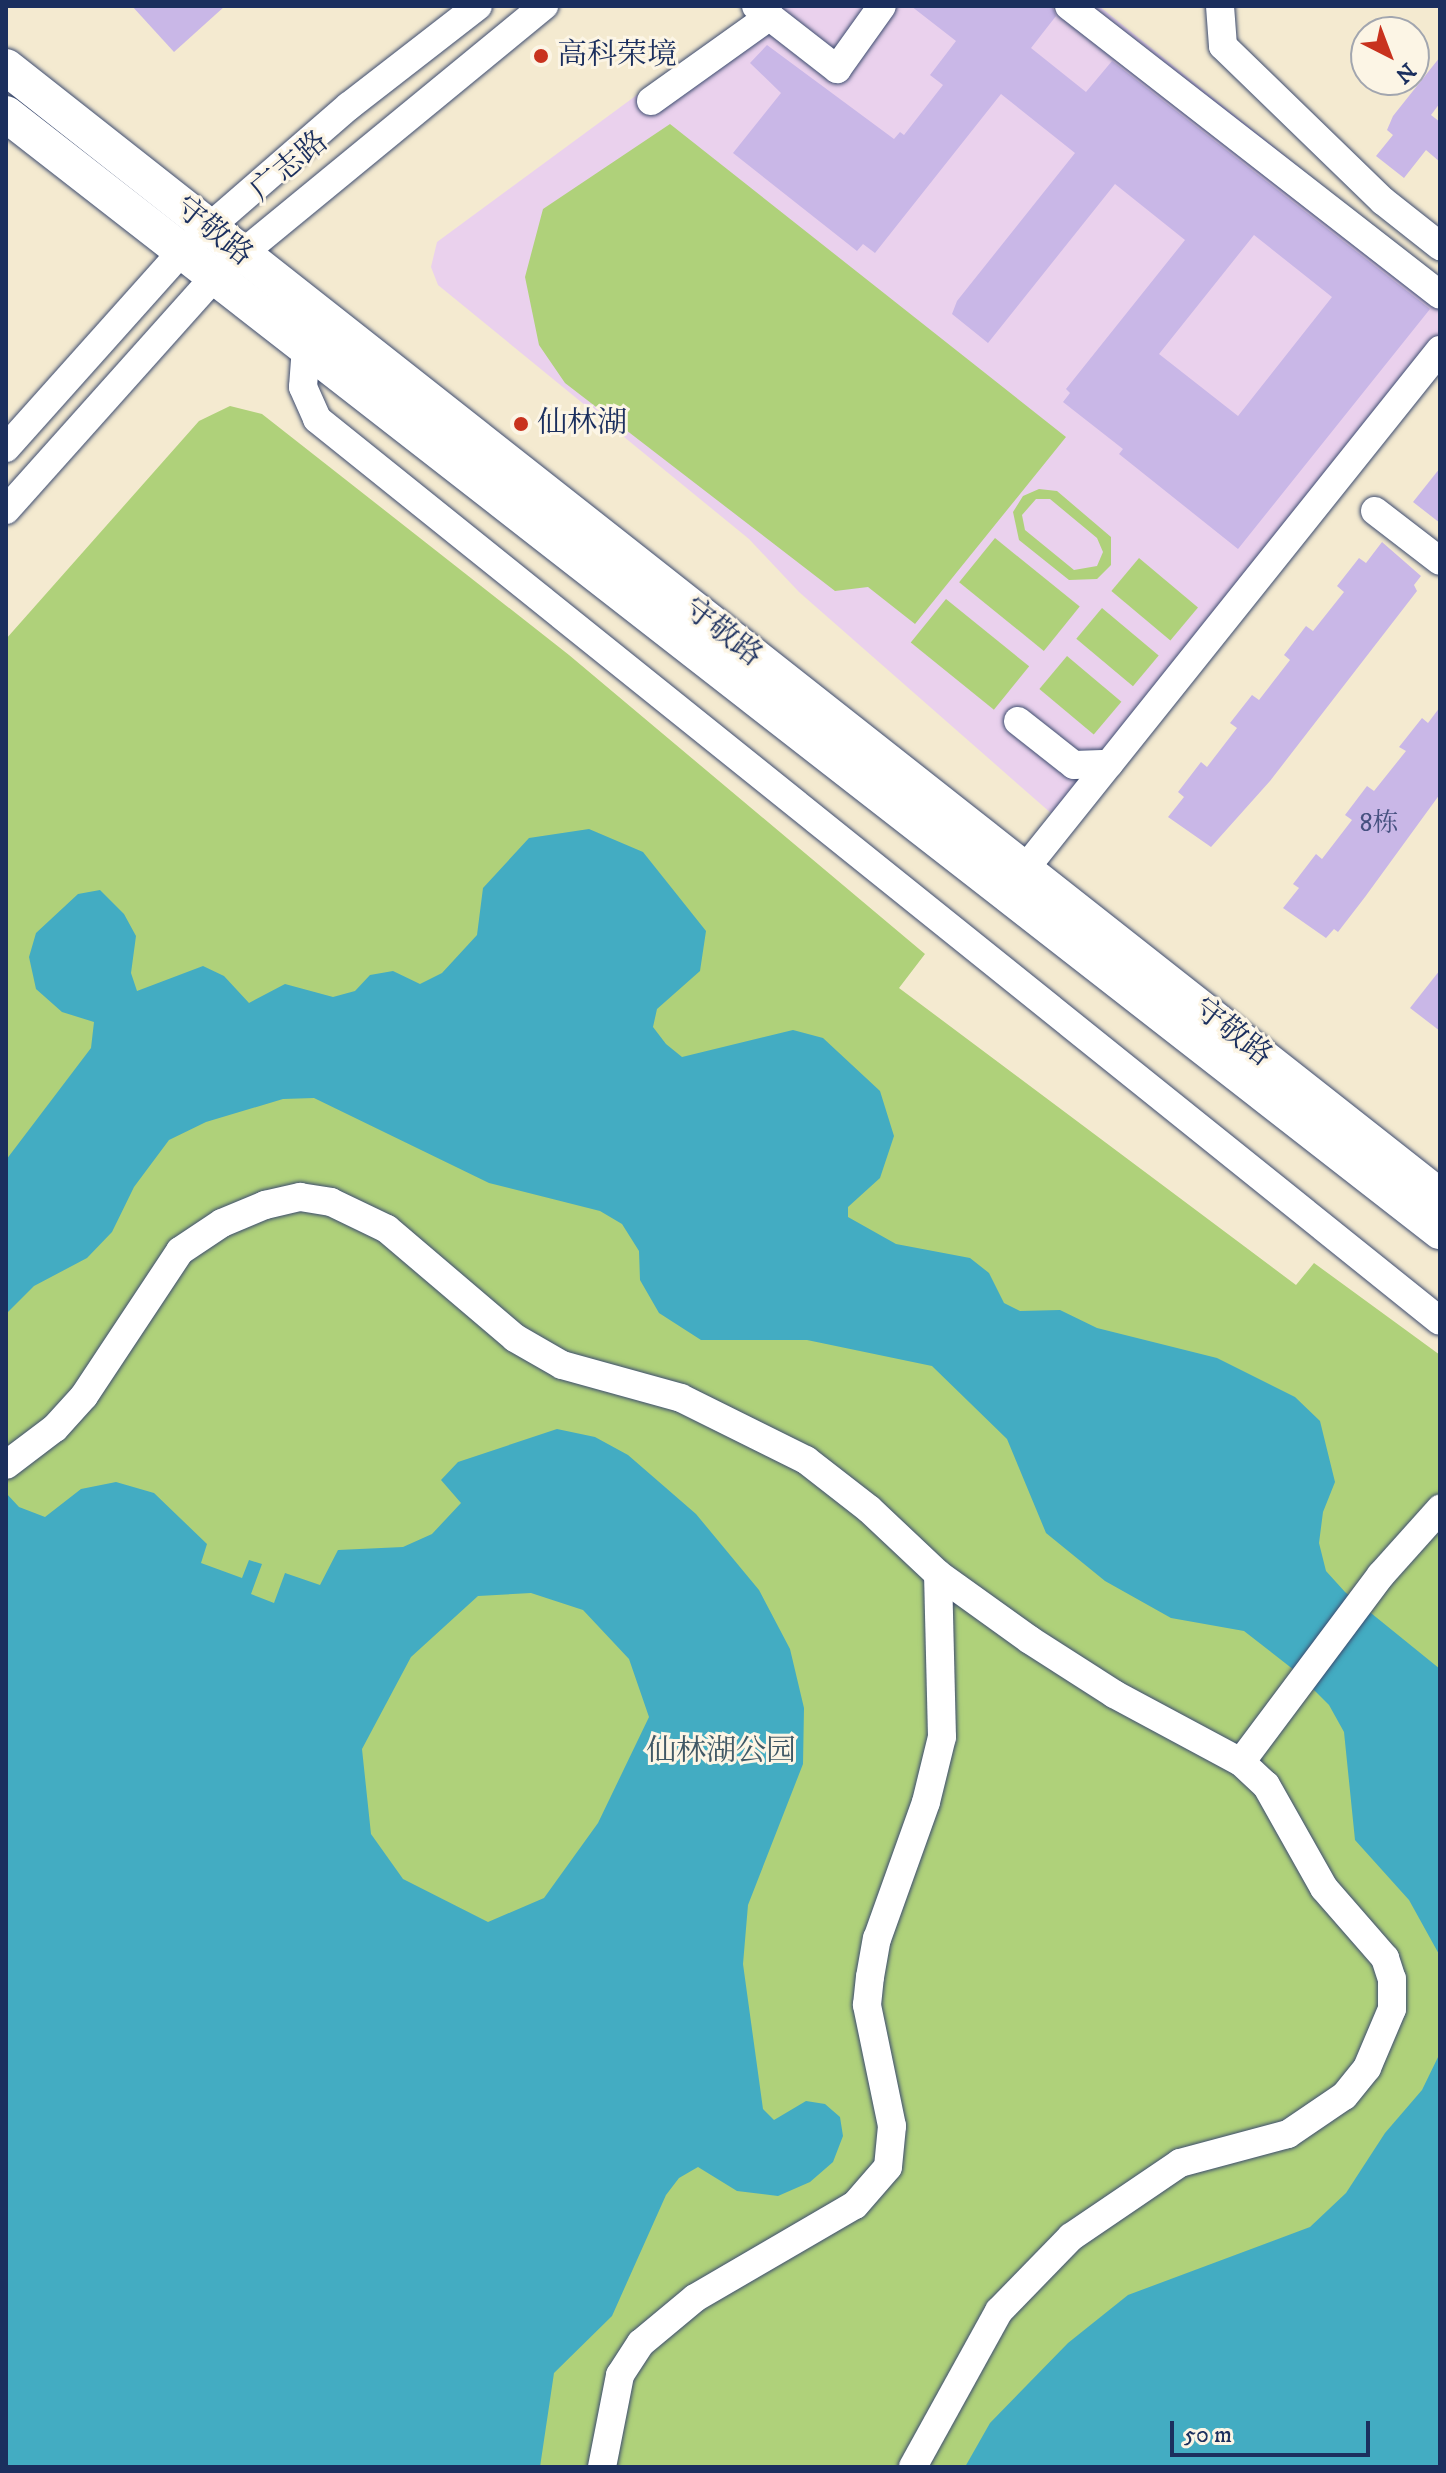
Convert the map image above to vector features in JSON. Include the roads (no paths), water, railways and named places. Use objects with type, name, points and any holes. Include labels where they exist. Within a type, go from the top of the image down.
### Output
[{"type":"main road","name":"守敬路","points":[[6,67],[209,227],[227,265],[306,347],[1440,1231]]},
{"type":"main road","name":"守敬路","points":[[6,114],[182,251],[227,265],[1024,870],[1440,1197]]},
{"type":"street","name":"广志路","points":[[6,448],[182,251],[349,106],[478,6]]},
{"type":"street","name":"广志路","points":[[6,510],[227,265],[544,6]]},
{"type":"street","points":[[651,101],[763,11],[837,69],[882,6]]},
{"type":"street","points":[[1069,6],[1440,295]]},
{"type":"street","points":[[1220,6],[1223,46],[1383,201],[1440,246]]},
{"type":"street","points":[[306,347],[303,387],[317,419],[1440,1321]]},
{"type":"street","points":[[1024,870],[1440,350]]},
{"type":"street","points":[[1375,511],[1440,561]]},
{"type":"street","points":[[1018,721],[1074,765],[1109,764]]},
{"type":"street","points":[[11,1461],[84,1396],[180,1251],[222,1223],[300,1197],[331,1202],[387,1229],[515,1338],[562,1365],[681,1398],[806,1460],[869,1509],[938,1574],[1114,1694],[1241,1762],[1266,1785],[1339,1909],[1385,1958],[1392,1994],[1384,2034],[1344,2096],[1311,2120],[1288,2134],[1180,2163],[1071,2237],[999,2311],[913,2467]]},
{"type":"street","points":[[1241,1762],[1381,1575],[1435,1525]]},
{"type":"street","points":[[602,2467],[620,2375],[641,2343],[695,2298],[855,2205],[888,2167],[892,2126],[867,2005],[870,1977],[942,1737],[938,1574]]},
{"type":"water","points":[[589,829],[643,852],[706,931],[700,971],[657,1009],[653,1027],[666,1044],[682,1057],[793,1030],[823,1038],[880,1091],[894,1136],[880,1178],[848,1207],[848,1217],[896,1244],[970,1258],[989,1273],[1004,1303],[1020,1311],[1060,1310],[1097,1328],[1217,1358],[1295,1397],[1320,1421],[1335,1482],[1323,1512],[1319,1543],[1326,1571],[1345,1592],[1440,1669],[1440,1956],[1409,1900],[1355,1840],[1344,1732],[1329,1705],[1294,1670],[1244,1631],[1171,1618],[1105,1581],[1046,1533],[1007,1439],[932,1366],[807,1340],[701,1340],[659,1313],[640,1280],[639,1251],[622,1224],[600,1211],[489,1183],[314,1098],[283,1099],[206,1122],[169,1140],[134,1187],[112,1232],[87,1258],[34,1286],[6,1314],[6,1160],[91,1048],[94,1022],[62,1012],[36,989],[29,957],[36,933],[78,894],[100,890],[124,914],[136,936],[131,973],[137,991],[203,966],[224,976],[249,1003],[285,984],[333,997],[355,991],[370,975],[393,971],[420,984],[442,973],[477,935],[483,888],[529,838]]},
{"type":"water","points":[[557,1429],[595,1437],[628,1455],[696,1514],[759,1590],[790,1649],[804,1708],[803,1764],[748,1905],[743,1964],[763,2109],[774,2120],[806,2101],[825,2104],[840,2117],[843,2136],[833,2162],[810,2182],[778,2196],[737,2191],[698,2167],[679,2178],[666,2195],[612,2316],[554,2373],[540,2467],[6,2467],[6,1493],[19,1507],[45,1517],[81,1489],[116,1482],[154,1493],[207,1544],[201,1563],[242,1578],[249,1560],[262,1564],[251,1594],[274,1603],[285,1573],[320,1585],[338,1550],[403,1547],[432,1534],[461,1503],[441,1480],[458,1462]],"holes":[[[531,1593],[583,1610],[629,1659],[649,1717],[598,1823],[544,1898],[488,1922],[403,1879],[371,1834],[362,1749],[411,1657],[478,1596]]]},
{"type":"water","points":[[1440,2053],[1440,2467],[965,2467],[990,2423],[1068,2343],[1128,2295],[1310,2227],[1346,2193],[1385,2133],[1422,2090]]},
{"type":"place","name":"高科荣境","points":[[541,56]]},
{"type":"place","name":"仙林湖","points":[[521,424]]},
{"type":"park label","name":"仙林湖公园","points":[[721,1752]]}]
